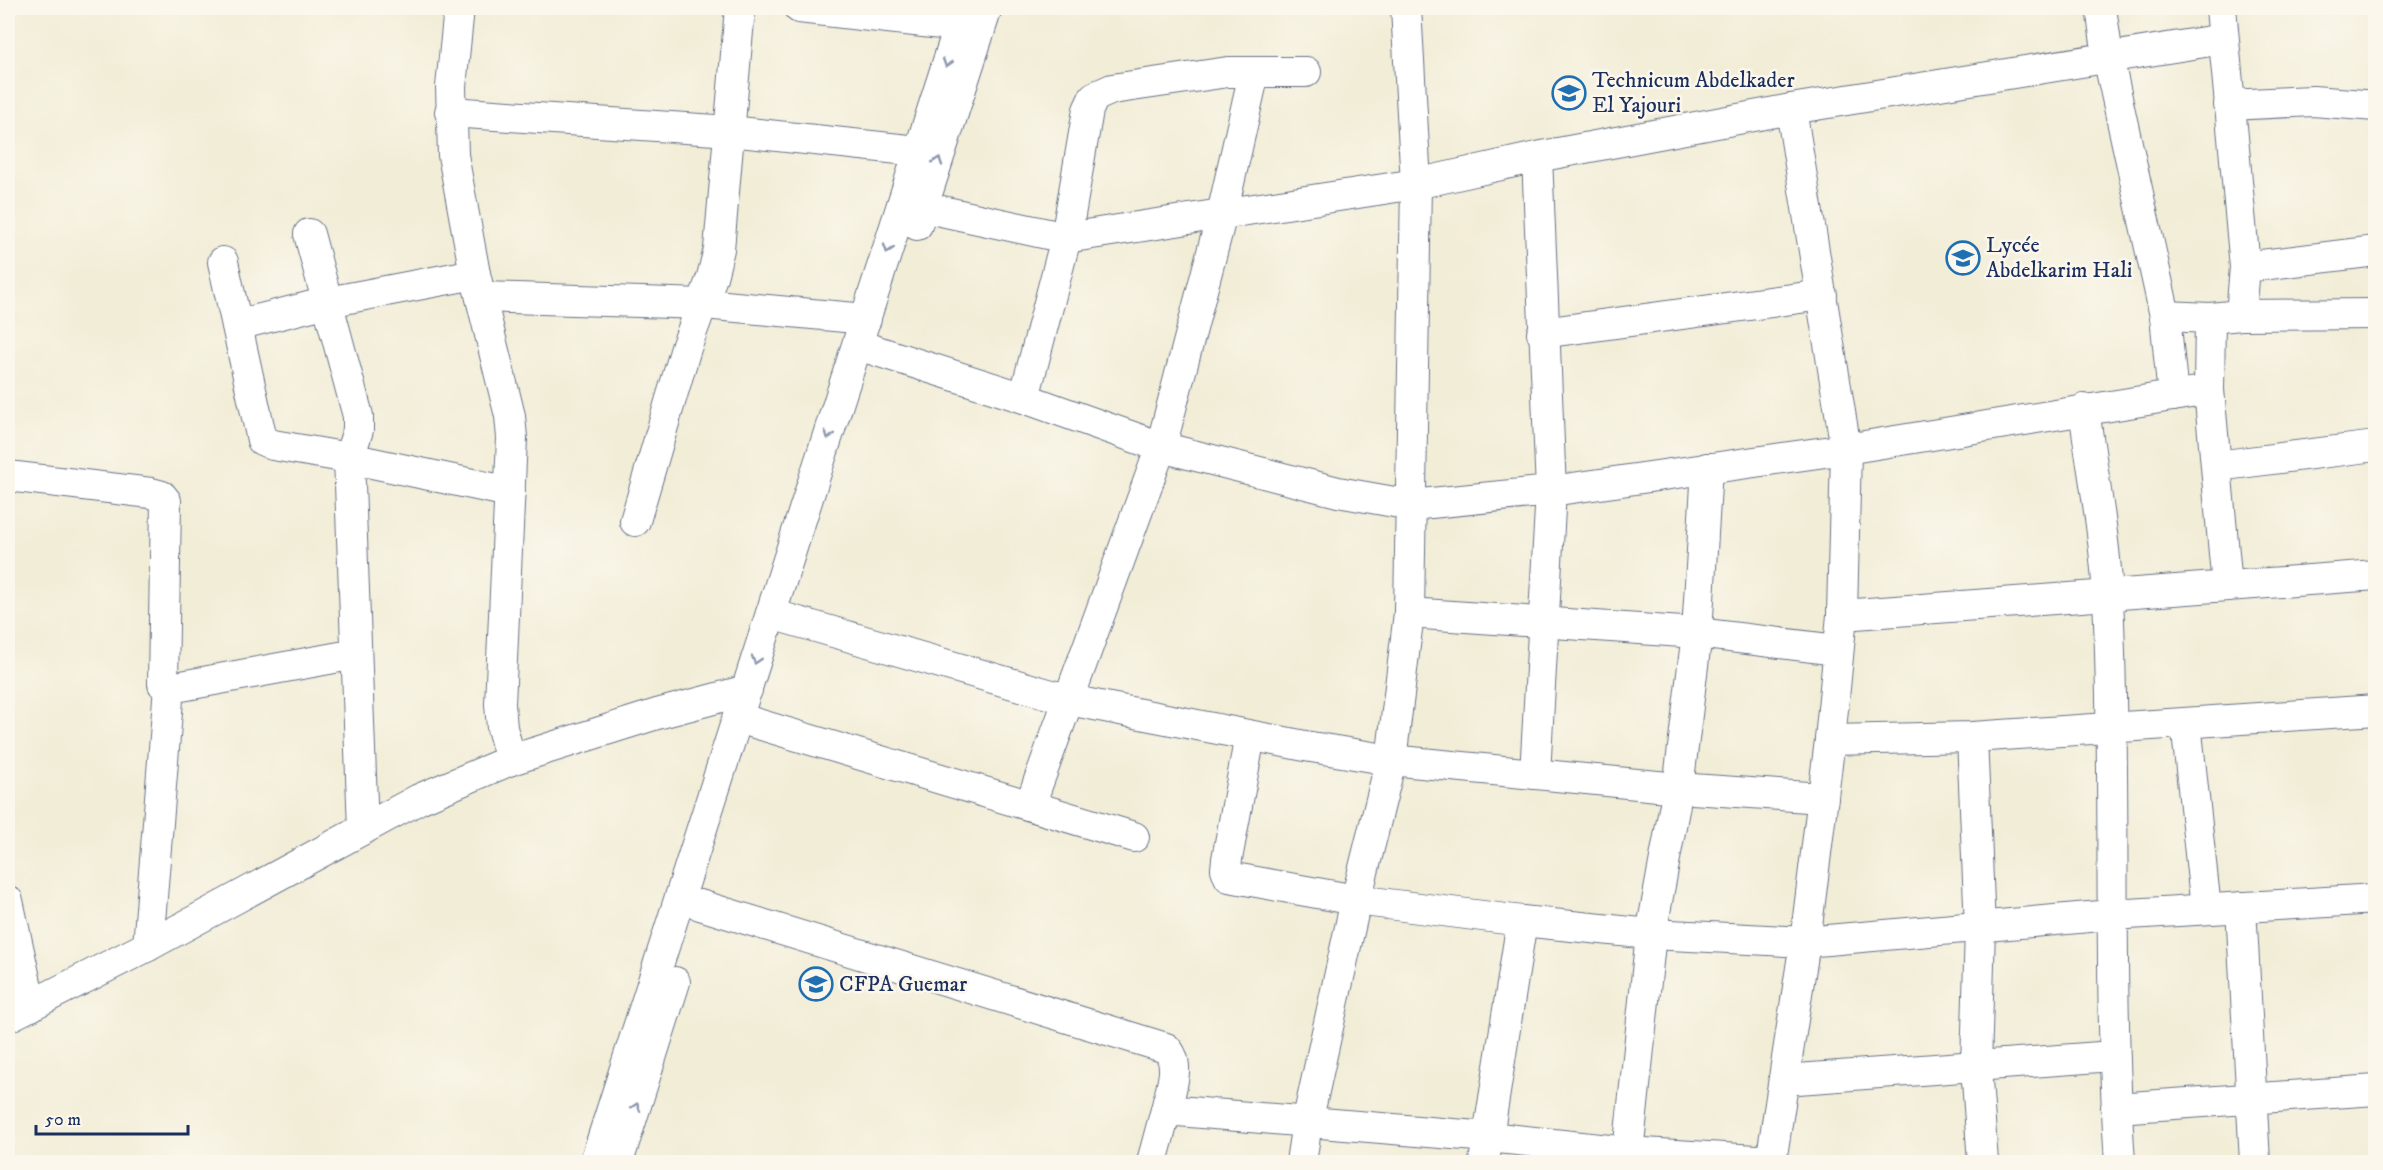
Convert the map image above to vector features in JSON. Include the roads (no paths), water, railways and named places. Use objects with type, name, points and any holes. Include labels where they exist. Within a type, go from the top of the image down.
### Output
[{"type":"street","points":[[459,8],[450,112],[456,177],[478,285],[510,416],[510,492],[500,704],[502,728],[511,760]]},
{"type":"street","points":[[635,521],[686,348],[704,304],[719,249],[740,8]]},
{"type":"street","points":[[595,1162],[748,721],[866,338],[918,151],[962,17],[807,8]]},
{"type":"street","points":[[866,338],[923,207],[987,8]]},
{"type":"street","points":[[1301,1162],[1307,1123],[1356,900],[1391,760],[1408,613],[1416,184],[1406,8]]},
{"type":"street","points":[[2101,8],[2108,57],[2165,316],[2173,396]]},
{"type":"street","points":[[2221,8],[2245,267],[2241,315]]},
{"type":"street","points":[[923,207],[1066,238],[1416,184],[1537,157],[1791,109],[2223,39]]},
{"type":"street","points":[[1024,398],[1066,238],[1088,110],[1094,97],[1102,92],[1124,87],[1228,72],[1306,72]]},
{"type":"street","points":[[1030,805],[1161,447],[1222,214],[1254,72]]},
{"type":"street","points":[[2229,105],[2313,100],[2376,106]]},
{"type":"street","points":[[1166,1110],[1307,1123],[1486,1150],[1772,1162],[1806,942],[1830,740],[1842,615],[1846,450],[1791,109]]},
{"type":"street","points":[[450,112],[730,131],[918,151]]},
{"type":"street","points":[[1535,774],[1551,491],[1542,333],[1537,157]]},
{"type":"street","points":[[309,234],[358,416],[358,430],[349,458],[363,828]]},
{"type":"street","points":[[2245,267],[2376,251]]},
{"type":"street","points":[[223,262],[262,440],[273,445],[349,458],[510,492]]},
{"type":"street","points":[[237,325],[328,302],[478,285],[704,304],[866,338],[1161,447],[1338,492],[1411,505],[1551,491],[1846,450],[2209,390]]},
{"type":"street","points":[[1542,333],[1822,296]]},
{"type":"street","points":[[2165,316],[2210,318],[2241,315],[2376,314]]},
{"type":"street","points":[[2210,318],[2209,390],[2227,586]]},
{"type":"street","points":[[2084,409],[2108,595],[2112,728],[2113,1056],[2120,1162]]},
{"type":"street","points":[[2217,466],[2376,446]]},
{"type":"street","points":[[1627,1157],[1651,934],[1678,788],[1697,633],[1707,468]]},
{"type":"street","points":[[8,476],[151,493],[162,496],[166,501],[161,679],[163,684],[169,687],[356,654]]},
{"type":"street","points":[[1842,615],[2376,575]]},
{"type":"street","points":[[1408,613],[1697,633],[1838,650]]},
{"type":"street","points":[[618,1162],[700,905],[748,721],[747,690],[781,616]]},
{"type":"street","points":[[781,616],[1069,700],[1251,736],[1391,760],[1678,788],[1823,798]]},
{"type":"street","points":[[148,946],[169,687]]},
{"type":"street","points":[[8,901],[19,1012],[148,946],[419,799],[511,760],[657,714],[747,690]]},
{"type":"street","points":[[1830,740],[1972,737],[2376,710]]},
{"type":"street","points":[[748,721],[1134,837]]},
{"type":"street","points":[[2186,723],[2206,909]]},
{"type":"street","points":[[1251,736],[1227,859],[1226,869],[1229,877],[1356,900],[1522,921],[1651,934],[1806,942],[2112,915],[2376,899]]},
{"type":"street","points":[[1972,737],[1980,928],[1976,1067],[1983,1162]]},
{"type":"street","points":[[700,905],[1166,1048],[1173,1055],[1175,1064],[1152,1162]]},
{"type":"street","points":[[2241,907],[2255,1162]]},
{"type":"street","points":[[1486,1150],[1522,921]]},
{"type":"street","points":[[1784,1080],[2113,1056]]},
{"type":"street","points":[[2116,1108],[2376,1090]]},
{"type":"place","name":"Technicum Abdelkader El Yajouri","points":[[1569,93]]},
{"type":"place","name":"Lycée Abdelkarim Hali","points":[[1963,258]]},
{"type":"place","name":"CFPA Guemar","points":[[816,984]]}]
